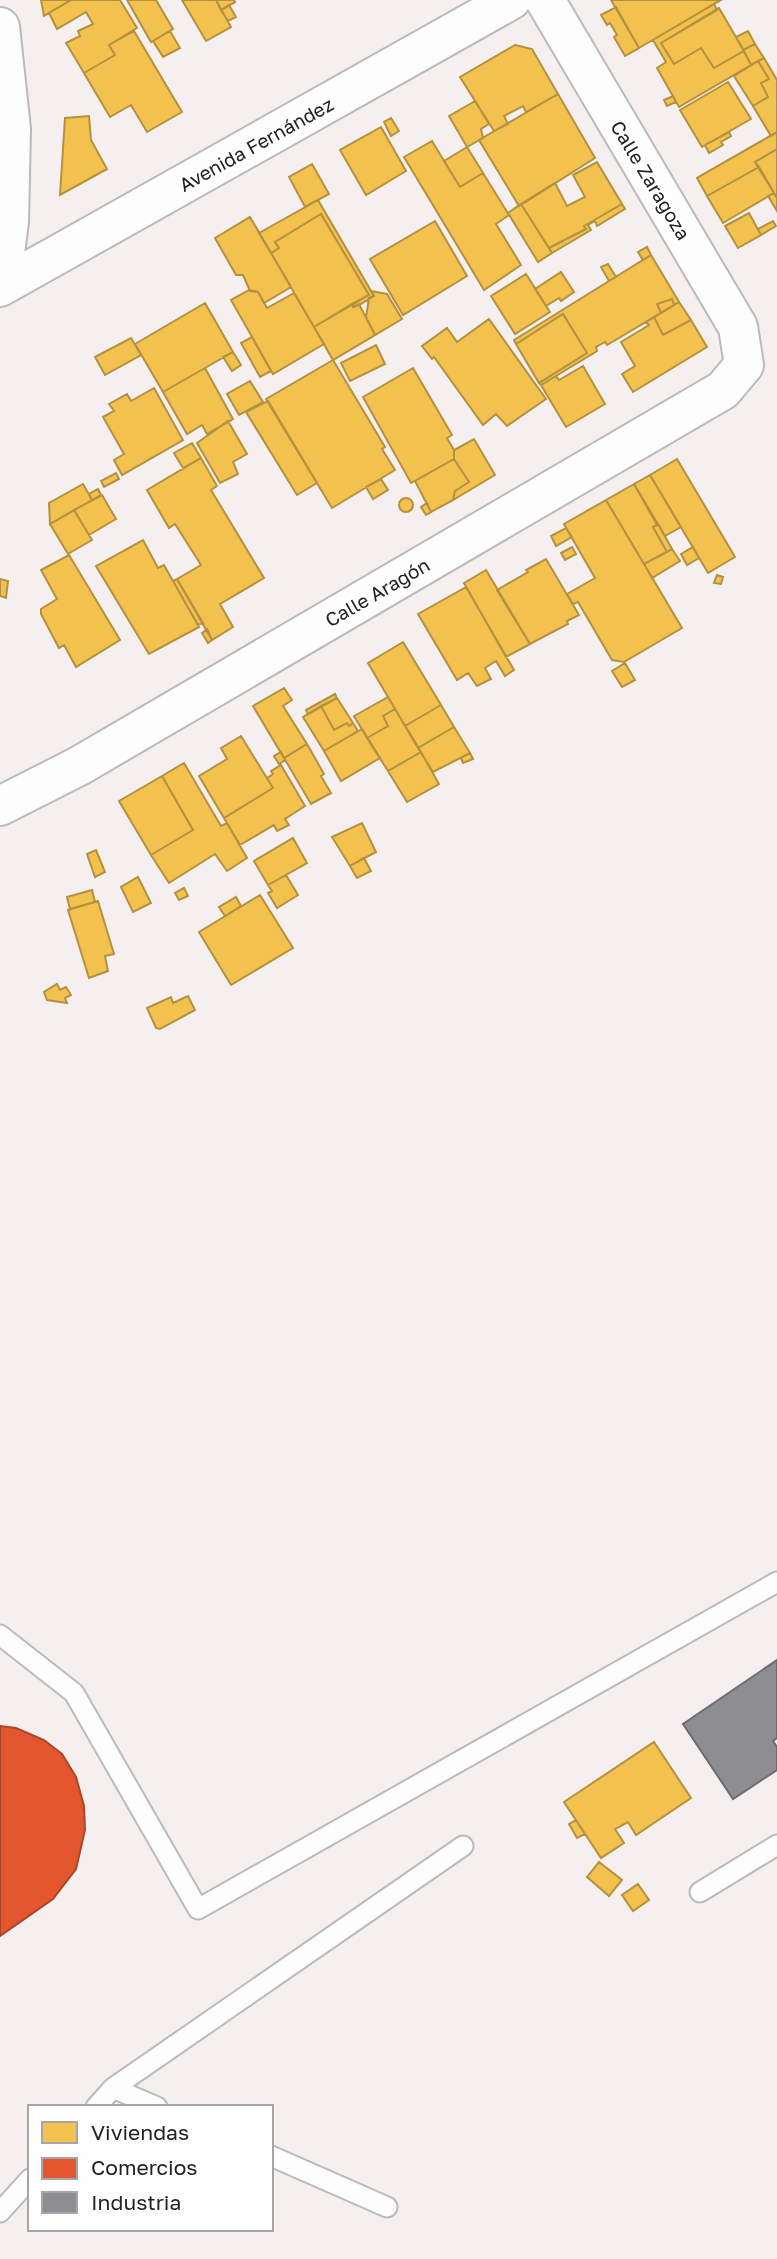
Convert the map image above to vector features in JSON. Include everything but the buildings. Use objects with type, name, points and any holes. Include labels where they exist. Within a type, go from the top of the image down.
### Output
[{"type":"street","name":"Avenida Fernández","points":[[1,287],[511,0]]},
{"type":"street","name":"Calle Zaragoza","points":[[545,0],[738,327],[744,365]]},
{"type":"street","points":[[0,27],[11,129],[9,221],[1,287]]},
{"type":"street","name":"Calle Aragón","points":[[0,806],[79,766],[723,390],[744,365]]},
{"type":"lane","points":[[0,1635],[74,1693],[198,1909],[777,1581]]},
{"type":"lane","points":[[700,1892],[777,1845]]},
{"type":"lane","points":[[98,2105],[113,2088],[463,1846]]},
{"type":"lane","points":[[113,2088],[152,2105]]},
{"type":"lane","points":[[273,2157],[387,2207]]},
{"type":"lane","points":[[0,2212],[28,2181]]}]
